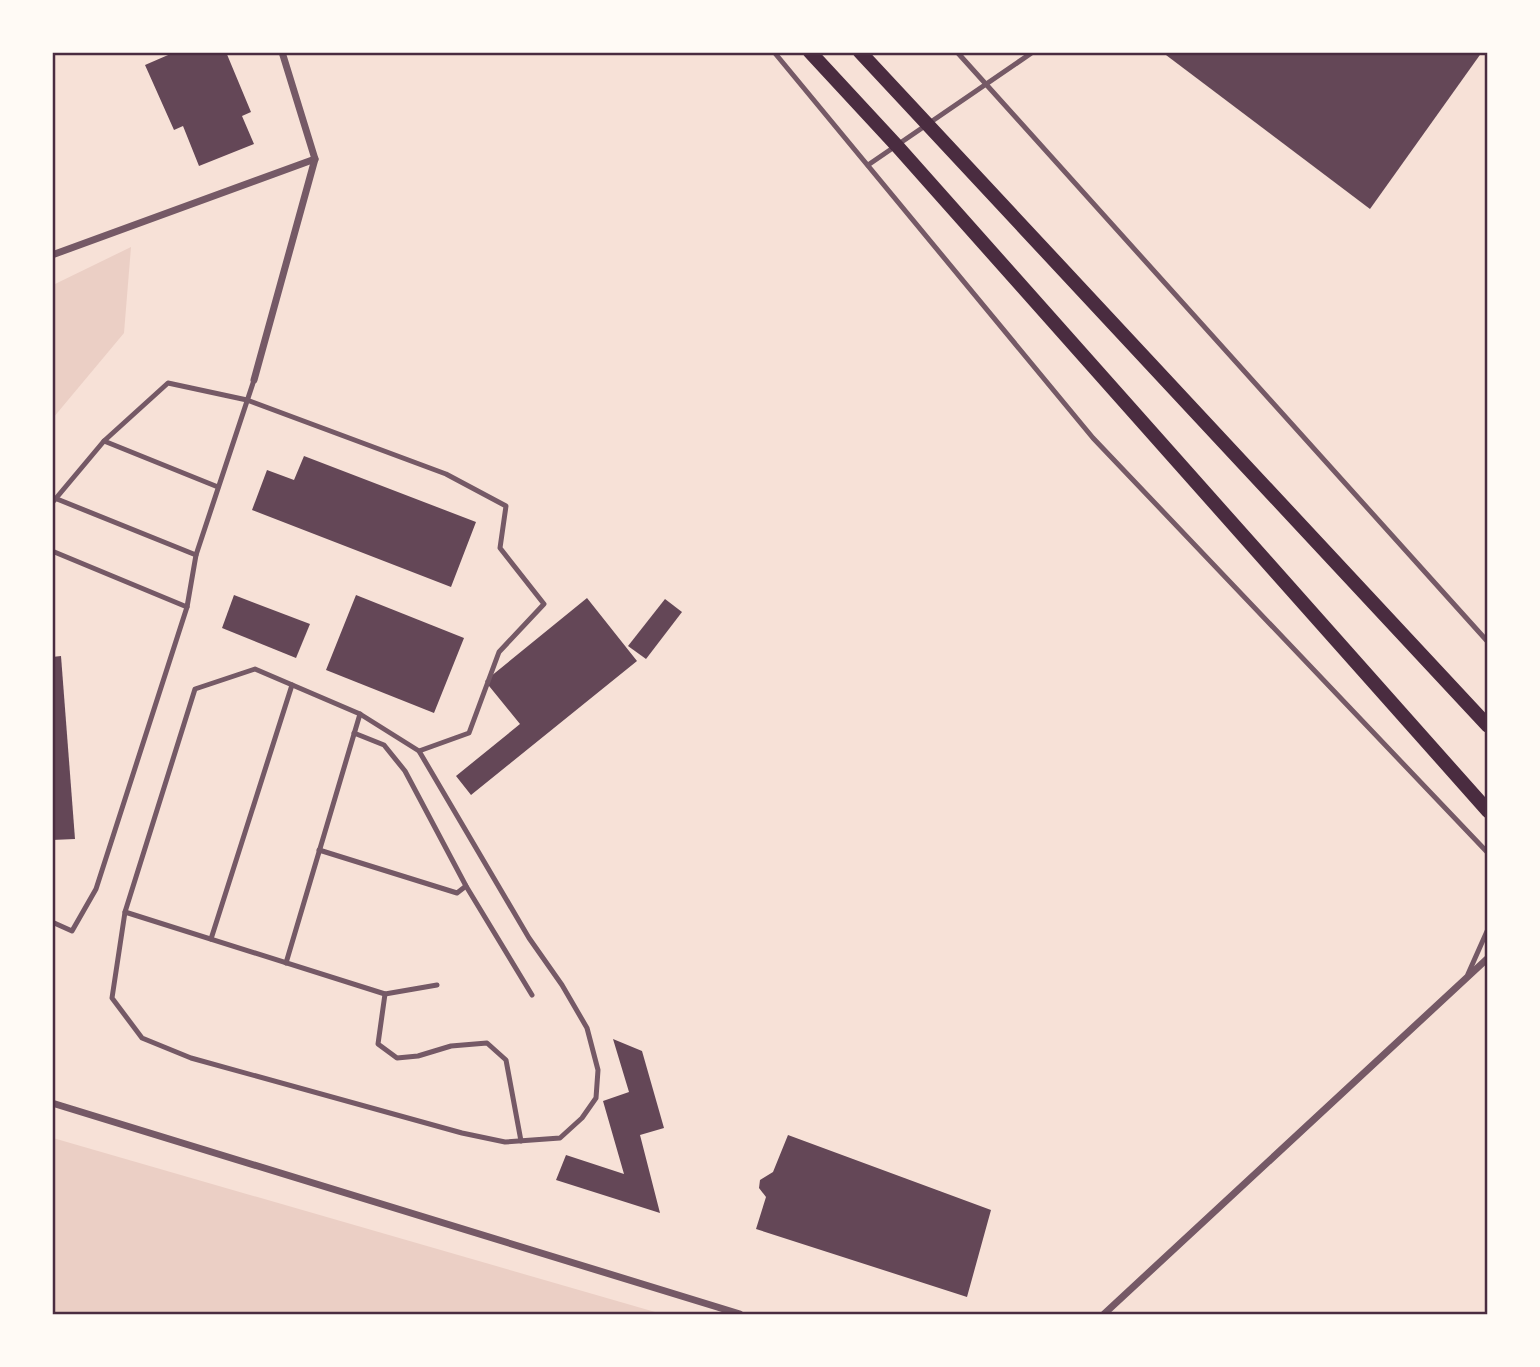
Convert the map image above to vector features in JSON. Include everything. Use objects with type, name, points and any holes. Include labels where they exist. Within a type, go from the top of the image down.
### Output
[{"type":"main road","points":[[810,52],[1488,811]]},
{"type":"main road","points":[[860,52],[1488,726]]},
{"type":"street","points":[[254,380],[315,159],[282,52]]},
{"type":"street","points":[[52,255],[315,159]]},
{"type":"street","points":[[1104,1314],[1488,958]]},
{"type":"street","points":[[52,1103],[740,1314]]},
{"type":"lane","points":[[774,52],[1093,438],[1488,853]]},
{"type":"lane","points":[[957,52],[1488,642]]},
{"type":"lane","points":[[868,164],[1033,52]]},
{"type":"lane","points":[[52,922],[72,931],[96,889],[187,607],[196,555],[254,380]]},
{"type":"lane","points":[[196,555],[55,501],[104,440],[168,383],[247,400],[446,474],[506,506],[500,548],[544,604],[499,652],[469,733],[419,751]]},
{"type":"lane","points":[[104,440],[218,487]]},
{"type":"lane","points":[[52,551],[187,607]]},
{"type":"lane","points":[[255,669],[360,714],[419,751],[529,938],[562,985],[587,1028],[598,1070],[596,1098],[582,1118],[560,1138],[505,1142],[191,1058],[142,1038],[112,998],[125,912],[195,690],[255,669]]},
{"type":"lane","points":[[211,939],[292,685]]},
{"type":"lane","points":[[286,963],[360,714]]},
{"type":"lane","points":[[354,733],[384,745],[405,771],[466,886],[532,995]]},
{"type":"lane","points":[[320,850],[457,893],[466,886]]},
{"type":"lane","points":[[125,912],[385,994],[438,985]]},
{"type":"lane","points":[[1467,975],[1488,929]]},
{"type":"lane","points":[[385,994],[378,1044],[397,1058],[418,1056],[451,1046],[488,1043],[506,1060],[521,1141]]},
{"type":"shaded area","points":[[131,247],[124,333],[53,418],[53,285]]},
{"type":"shaded area","points":[[53,1138],[662,1314],[53,1314]]},
{"type":"building","points":[[175,52],[226,52],[251,112],[242,116],[254,144],[199,166],[183,126],[174,130],[145,65]]},
{"type":"building","points":[[1162,52],[1482,52],[1370,209]]},
{"type":"building","points":[[304,456],[476,522],[451,587],[252,510],[267,470],[294,480]]},
{"type":"building","points":[[234,595],[310,624],[296,658],[222,628]]},
{"type":"building","points":[[356,595],[464,638],[434,713],[326,670]]},
{"type":"building","points":[[587,598],[637,661],[471,795],[456,776],[520,724],[485,681]]},
{"type":"building","points":[[665,599],[682,612],[646,659],[628,646]]},
{"type":"building","points":[[61,656],[75,839],[52,840],[52,657]]},
{"type":"building","points":[[613,1039],[642,1051],[664,1128],[640,1135],[660,1213],[556,1180],[566,1155],[624,1174],[603,1101],[629,1092]]},
{"type":"building","points":[[788,1135],[991,1210],[967,1297],[756,1229],[766,1197],[759,1188],[760,1180],[773,1172]]}]
